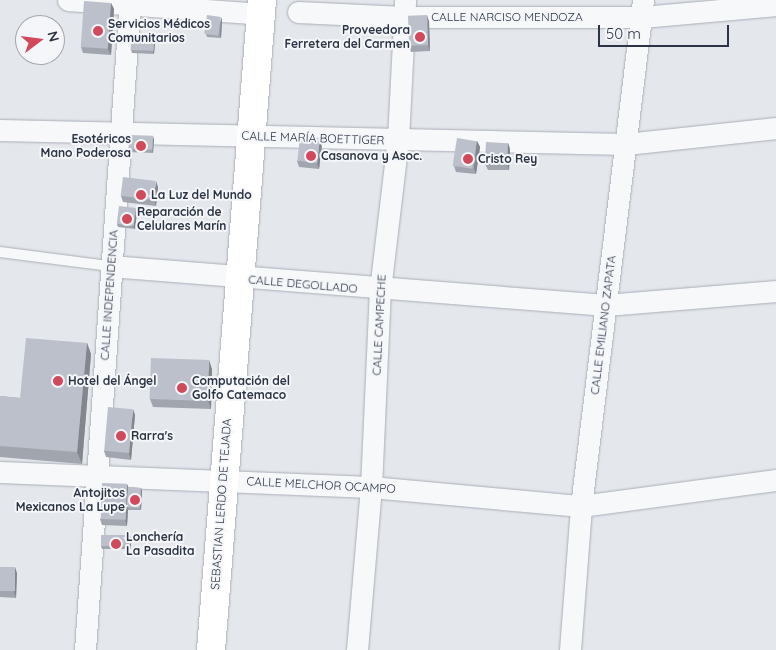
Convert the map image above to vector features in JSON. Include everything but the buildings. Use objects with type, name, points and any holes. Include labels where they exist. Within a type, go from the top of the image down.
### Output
[{"type":"main road","name":"SEBASTIAN LERDO DE TEJADA","points":[[211,650],[222,480],[241,278],[261,7]]},
{"type":"street","points":[[68,0],[261,7]]},
{"type":"street","name":"CALLE INDEPENDENCIA","points":[[85,650],[98,474],[110,266],[122,132],[130,2]]},
{"type":"street","name":"CALLE NARCISO MENDOZA","points":[[298,12],[404,8],[642,9],[776,5]]},
{"type":"street","name":"CALLE CAMPECHE","points":[[357,650],[371,487],[380,290],[398,140],[404,8]]},
{"type":"street","name":"CALLE EMILIANO ZAPATA","points":[[570,650],[581,506],[642,9]]},
{"type":"street","name":"CALLE MARÍA BOETTIGER","points":[[0,130],[626,144],[776,128]]},
{"type":"street","name":"CALLE DEGOLLADO","points":[[110,266],[380,290],[606,305],[776,291]]},
{"type":"street","name":"CALLE MELCHOR OCAMPO","points":[[0,472],[98,474],[371,487],[581,506],[776,480]]},
{"type":"lane","name":"CALLE DEGOLLADO","points":[[0,252],[110,266]]},
{"type":"place","name":"Servicios Médicos Comunitarios","points":[[98,31]]},
{"type":"place","name":"Proveedora Ferretera del Carmen","points":[[420,37]]},
{"type":"place","name":"Esotéricos Mano Poderosa","points":[[141,146]]},
{"type":"place","name":"Casanova y Asoc.","points":[[311,156]]},
{"type":"place","name":"Cristo Rey","points":[[468,159]]},
{"type":"place","name":"La Luz del Mundo","points":[[141,195]]},
{"type":"place","name":"Reparación de Celulares Marín","points":[[127,219]]},
{"type":"place","name":"Hotel del Ángel","points":[[58,381]]},
{"type":"place","name":"Computación del Golfo Catemaco","points":[[182,388]]},
{"type":"place","name":"Rarra's","points":[[121,436]]},
{"type":"place","name":"Antojitos Mexicanos La Lupe","points":[[135,500]]},
{"type":"place","name":"Lonchería La Pasadita","points":[[116,544]]}]
